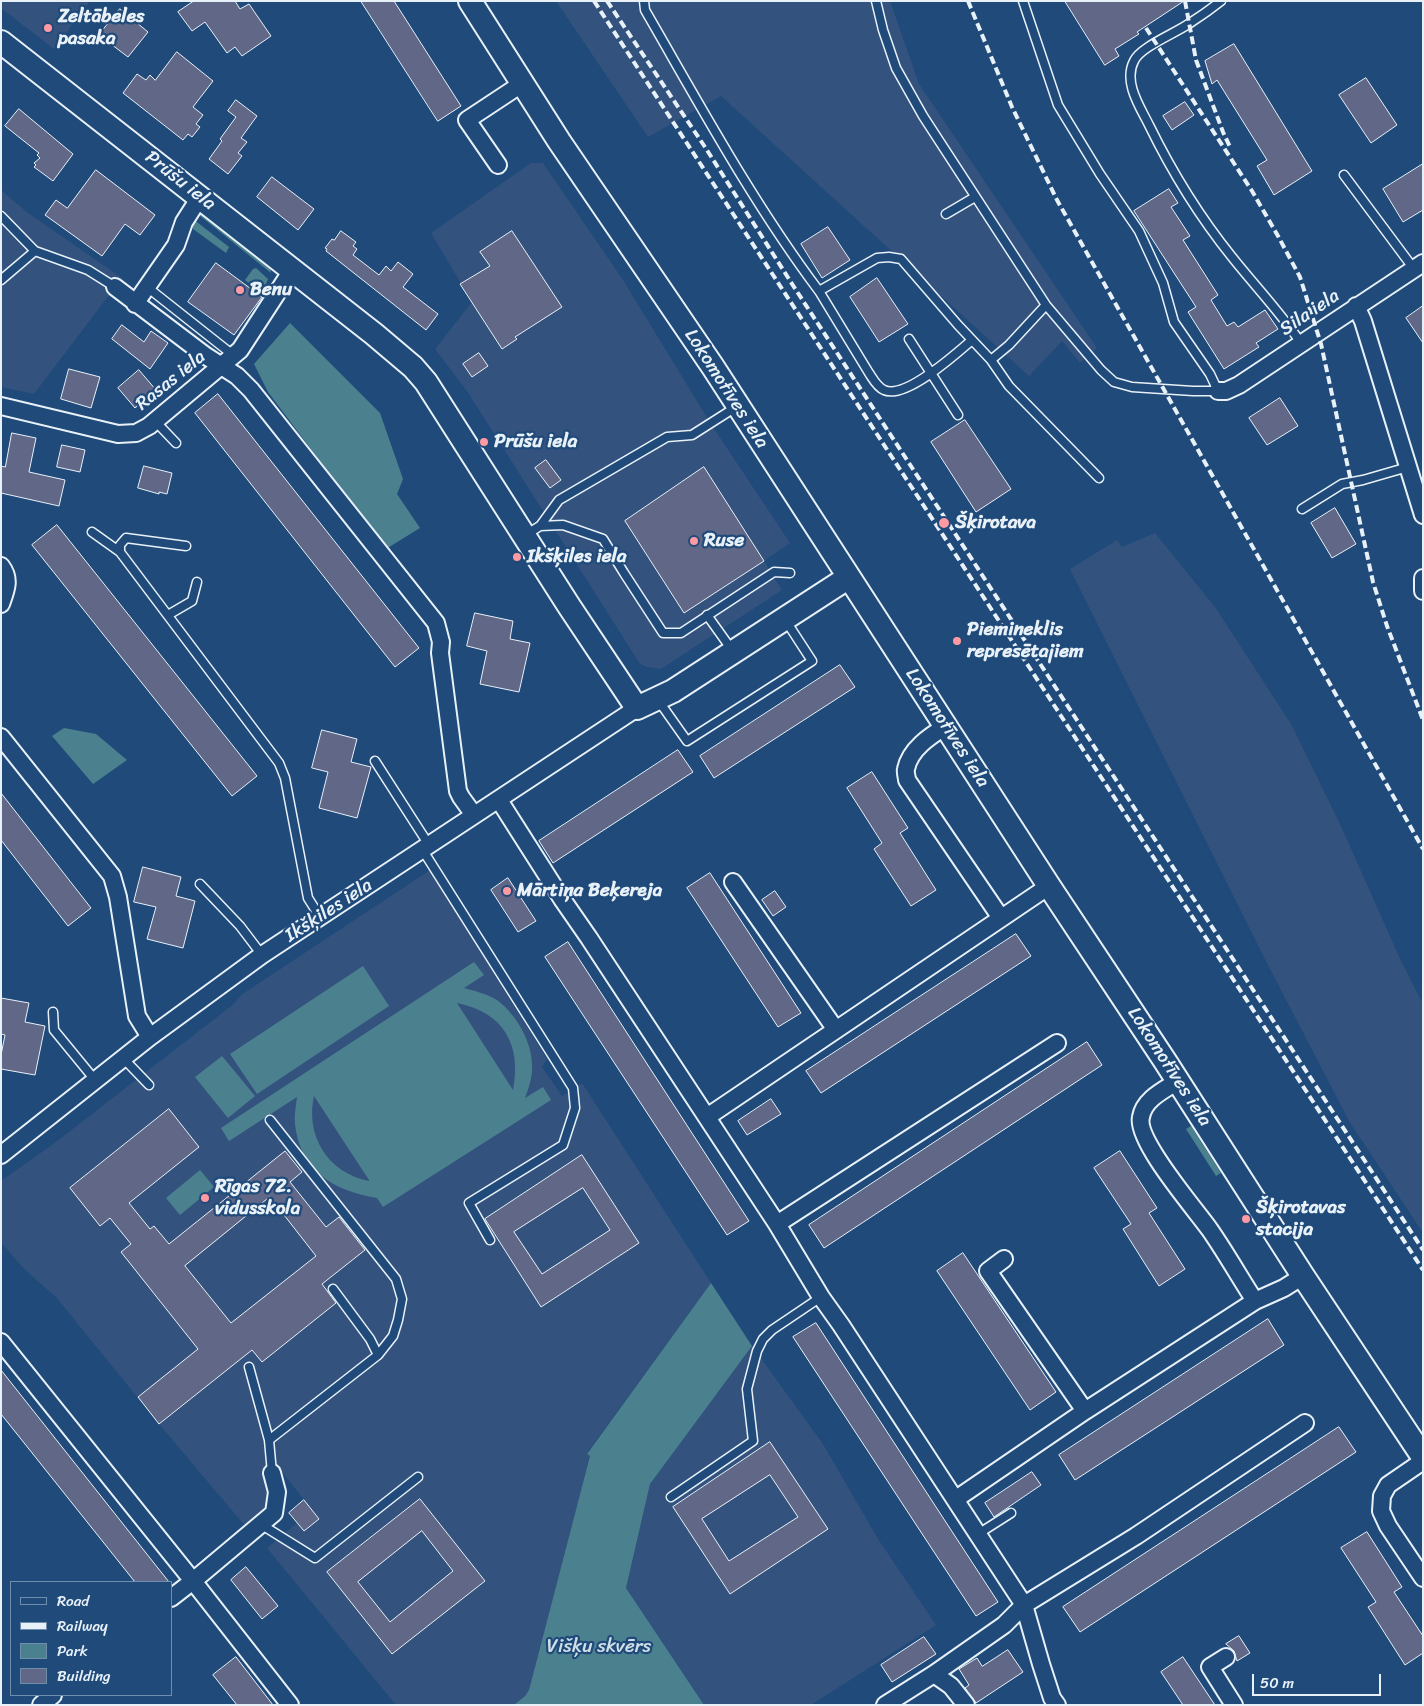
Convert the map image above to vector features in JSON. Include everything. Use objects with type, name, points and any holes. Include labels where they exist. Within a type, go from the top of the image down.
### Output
[{"type":"street","name":"Lokomotīves iela","points":[[470,1],[522,83],[738,406],[1303,1276],[1423,1456]]},
{"type":"street","name":"Prūšu iela","points":[[1,42],[374,334],[420,374],[532,531],[568,606],[637,708]]},
{"type":"street","points":[[498,165],[467,120],[522,83]]},
{"type":"street","points":[[136,304],[176,245],[184,222],[200,197]]},
{"type":"street","name":"Sila iela","points":[[1218,391],[1226,391],[1240,385],[1420,265]]},
{"type":"street","name":"Rasas iela","points":[[1,406],[118,434],[136,433],[155,421],[240,350],[292,270]]},
{"type":"street","points":[[115,287],[206,356],[227,360],[436,623],[441,642],[440,653],[458,791],[474,815]]},
{"type":"street","points":[[1356,306],[1363,321],[1423,515]]},
{"type":"street","points":[[1,566],[6,572],[8,586],[1,604]]},
{"type":"street","name":"Ikšķiles iela","points":[[1,1155],[150,1037],[262,955],[637,708],[673,691],[849,577]]},
{"type":"street","points":[[1423,578],[1423,592]]},
{"type":"street","points":[[946,726],[925,740],[912,756],[906,769],[907,780],[1001,918]]},
{"type":"street","points":[[1,738],[112,876],[118,897],[137,1016],[150,1037]]},
{"type":"street","points":[[499,800],[562,899],[777,1224],[821,1297],[956,1499],[1024,1605],[1050,1702]]},
{"type":"street","points":[[733,882],[836,1030]]},
{"type":"street","points":[[707,1117],[1049,886]]},
{"type":"street","points":[[777,1224],[1049,1042]]},
{"type":"street","points":[[1178,1081],[1156,1095],[1145,1107],[1140,1118],[1144,1135],[1176,1188],[1209,1229],[1255,1301]]},
{"type":"street","points":[[1004,1259],[988,1271],[1085,1411]]},
{"type":"street","points":[[956,1499],[1085,1411],[1255,1301],[1284,1288],[1303,1276]]},
{"type":"street","points":[[1,1342],[290,1705]]},
{"type":"street","points":[[886,1705],[1004,1625],[1024,1605],[1136,1536],[1305,1423]]},
{"type":"street","points":[[1423,1461],[1388,1485],[1382,1496],[1382,1511],[1388,1526],[1423,1578]]},
{"type":"street","points":[[172,1597],[262,1525],[274,1513],[277,1492],[272,1473]]},
{"type":"street","points":[[1226,1657],[1210,1667],[1234,1705]]},
{"type":"street","points":[[934,1674],[951,1686],[966,1705]]},
{"type":"street","points":[[41,1705],[52,1696]]},
{"type":"lane","points":[[644,1],[645,10],[786,247],[819,291],[878,386],[886,391],[901,390],[931,374],[952,359],[972,340]]},
{"type":"lane","points":[[876,1],[883,30],[896,68],[923,116],[1046,305],[1101,370],[1114,382],[1132,387],[1218,391],[1210,374],[1174,322],[1163,283],[1139,231],[1100,174],[1058,105],[1023,1]]},
{"type":"lane","points":[[1221,1],[1189,24],[1140,52],[1130,72],[1134,95],[1164,155],[1192,203],[1231,256],[1291,328],[1301,344]]},
{"type":"lane","points":[[1344,175],[1420,265]]},
{"type":"lane","points":[[946,214],[975,197]]},
{"type":"lane","points":[[1,216],[35,251],[88,270],[115,287]]},
{"type":"lane","points":[[1,280],[35,251]]},
{"type":"lane","points":[[819,291],[877,258],[901,259],[991,360],[1009,386],[1099,478]]},
{"type":"lane","points":[[147,287],[227,360]]},
{"type":"lane","points":[[991,360],[1010,345],[1046,305]]},
{"type":"lane","points":[[909,339],[958,415]]},
{"type":"lane","points":[[532,531],[559,500],[667,436],[692,435],[738,406]]},
{"type":"lane","points":[[155,421],[176,443]]},
{"type":"lane","points":[[1302,510],[1342,484],[1408,467]]},
{"type":"lane","points":[[532,531],[563,525],[603,538],[663,633],[681,633],[774,572],[790,573]]},
{"type":"lane","points":[[92,532],[120,552],[279,763],[284,778],[308,898],[320,917]]},
{"type":"lane","points":[[120,552],[120,545],[126,538],[186,546]]},
{"type":"lane","points":[[168,615],[192,601],[197,582]]},
{"type":"lane","points":[[707,615],[733,652]]},
{"type":"lane","points":[[657,698],[687,741],[812,660],[784,618]]},
{"type":"lane","points":[[375,761],[573,1088],[575,1108],[564,1145],[469,1204],[490,1240]]},
{"type":"lane","points":[[200,884],[240,926],[262,955]]},
{"type":"lane","points":[[53,1012],[54,1030],[95,1080]]},
{"type":"lane","points":[[123,1058],[149,1085]]},
{"type":"lane","points":[[269,1440],[378,1354],[393,1336],[402,1299],[396,1279],[270,1120]]},
{"type":"lane","points":[[333,1290],[370,1339],[378,1354]]},
{"type":"lane","points":[[671,1497],[753,1441],[748,1389],[757,1350],[763,1339],[772,1330],[821,1297]]},
{"type":"lane","points":[[249,1367],[269,1440],[272,1473]]},
{"type":"lane","points":[[262,1525],[315,1558],[418,1477]]},
{"type":"lane","points":[[978,1534],[1011,1513]]},
{"type":"shaded area","name":"Zeltābeles pasaka","points":[[1,1],[90,1],[54,49],[1,8]]},
{"type":"shaded area","points":[[556,1],[890,1],[919,84],[1097,348],[1080,363],[1062,341],[1029,376],[721,96],[648,137]]},
{"type":"shaded area","points":[[531,163],[543,163],[623,280],[711,424],[790,543],[764,561],[782,590],[661,669],[640,664],[467,391],[435,349],[472,302],[431,233]]},
{"type":"shaded area","points":[[1,190],[28,213],[122,278],[34,394],[1,387]]},
{"type":"shaded area","points":[[1155,533],[1215,607],[1291,724],[1340,824],[1401,961],[1423,1004],[1423,1233],[1349,1121],[1268,965],[1070,569],[1117,540],[1122,547]]},
{"type":"shaded area","points":[[430,870],[547,1059],[542,1067],[562,1096],[582,1083],[711,1283],[587,1453],[590,1456],[529,1690],[514,1705],[396,1705],[267,1548],[297,1523],[304,1531],[319,1519],[279,1468],[265,1478],[268,1495],[262,1515],[246,1527],[56,1297],[24,1269],[1,1242],[1,1181],[56,1142],[235,1003],[241,995]]},
{"type":"shaded area","points":[[752,1346],[823,1444],[878,1539],[936,1625],[811,1705],[704,1705],[626,1588],[650,1484]]},
{"type":"green space","points":[[201,211],[263,260],[270,268],[271,273],[199,215]]},
{"type":"green space","points":[[193,219],[229,247],[226,253],[193,229]]},
{"type":"green space","points":[[256,268],[268,279],[262,294],[245,280],[253,269]]},
{"type":"green space","points":[[290,323],[380,413],[403,479],[397,494],[420,528],[386,549],[268,392],[254,364]]},
{"type":"green space","points":[[64,728],[96,734],[127,760],[93,784],[52,736]]},
{"type":"green space","points":[[474,962],[484,975],[464,988],[485,994],[497,1000],[512,1014],[527,1042],[532,1062],[532,1072],[525,1098],[543,1087],[551,1100],[383,1207],[377,1198],[361,1195],[333,1184],[312,1166],[298,1140],[295,1121],[297,1097],[229,1141],[221,1128]],"holes":[[[457,1003],[473,1007],[486,1014],[497,1022],[506,1033],[515,1058],[513,1090]],[[314,1096],[369,1180],[369,1181],[354,1177],[342,1170],[331,1161],[323,1150],[313,1125]]]},
{"type":"green space","points":[[363,966],[389,1006],[257,1094],[230,1054]]},
{"type":"green space","points":[[222,1056],[255,1096],[228,1118],[195,1077]]},
{"type":"green space","points":[[1191,1126],[1221,1173],[1216,1176],[1186,1129]]},
{"type":"green space","points":[[200,1170],[214,1187],[180,1215],[166,1198]]},
{"type":"green space","name":"Višķu skvērs","points":[[711,1283],[752,1346],[650,1484],[626,1588],[704,1705],[514,1705],[529,1690],[590,1456],[587,1454]]},
{"type":"building","points":[[194,1],[235,1],[240,9],[249,4],[271,36],[242,56],[235,47],[227,53],[205,22],[192,31],[178,12]]},
{"type":"building","points":[[361,1],[394,1],[461,106],[438,121]]},
{"type":"building","points":[[1065,1],[1184,1],[1115,49],[1119,56],[1105,65]]},
{"type":"building","points":[[120,9],[148,32],[128,57],[99,35]]},
{"type":"building","points":[[1234,44],[1312,171],[1274,195],[1257,166],[1267,160],[1217,80],[1212,84],[1205,61]]},
{"type":"building","points":[[177,52],[213,81],[193,107],[203,115],[196,124],[200,127],[192,137],[188,134],[183,140],[123,93],[137,74],[146,80],[150,75],[155,80]]},
{"type":"building","points":[[1366,78],[1397,125],[1371,143],[1339,95]]},
{"type":"building","points":[[236,100],[257,116],[241,138],[247,142],[238,153],[242,156],[228,174],[209,159],[222,141],[220,139],[236,117],[228,111]]},
{"type":"building","points":[[1185,102],[1194,115],[1172,130],[1163,116]]},
{"type":"building","points":[[19,109],[73,154],[53,181],[34,167],[36,165],[34,163],[40,158],[37,155],[39,153],[5,126]]},
{"type":"building","points":[[1423,164],[1423,210],[1403,222],[1383,189]]},
{"type":"building","points":[[96,170],[155,215],[140,235],[125,224],[102,256],[45,215],[56,200],[67,208]]},
{"type":"building","points":[[272,177],[314,209],[298,230],[257,197]]},
{"type":"building","points":[[1169,189],[1178,203],[1171,207],[1190,236],[1183,240],[1218,295],[1211,300],[1227,326],[1234,322],[1238,327],[1265,310],[1278,329],[1256,343],[1259,347],[1224,369],[1188,312],[1196,307],[1134,211]]},
{"type":"building","points":[[828,227],[850,260],[822,278],[801,244]]},
{"type":"building","points":[[341,231],[356,242],[353,246],[357,249],[353,255],[379,275],[386,266],[391,271],[398,262],[413,274],[403,287],[438,314],[426,330],[326,251],[327,249],[325,248]]},
{"type":"building","points":[[512,231],[562,307],[515,337],[517,339],[502,349],[460,284],[490,266],[480,252]]},
{"type":"building","points":[[216,263],[262,297],[234,335],[188,302]]},
{"type":"building","points":[[877,278],[908,324],[879,342],[850,297]]},
{"type":"building","points":[[1423,306],[1423,343],[1406,318]]},
{"type":"building","points":[[122,325],[144,342],[151,331],[168,343],[150,369],[112,339]]},
{"type":"building","points":[[479,353],[488,366],[472,377],[463,364]]},
{"type":"building","points":[[69,369],[100,377],[91,408],[61,399]]},
{"type":"building","points":[[139,370],[156,390],[135,408],[118,388]]},
{"type":"building","points":[[218,394],[419,648],[395,667],[195,413]]},
{"type":"building","points":[[1280,398],[1298,426],[1267,445],[1249,418]]},
{"type":"building","name":"Šķirotava","points":[[965,420],[1011,489],[976,512],[931,442]]},
{"type":"building","points":[[12,433],[36,438],[29,472],[65,480],[59,506],[1,493],[1,466],[5,467]]},
{"type":"building","points":[[62,445],[85,450],[80,472],[57,467]]},
{"type":"building","points":[[546,460],[561,480],[550,488],[535,468]]},
{"type":"building","points":[[144,466],[172,473],[167,494],[159,492],[159,494],[138,488]]},
{"type":"building","name":"Ruse","points":[[704,467],[764,561],[684,613],[625,521]]},
{"type":"building","points":[[1335,508],[1356,544],[1332,558],[1311,523]]},
{"type":"building","points":[[57,525],[257,776],[232,796],[32,545]]},
{"type":"building","points":[[475,613],[513,621],[510,639],[530,643],[519,692],[480,684],[487,651],[467,646]]},
{"type":"building","points":[[840,665],[855,687],[714,778],[700,756]]},
{"type":"building","points":[[322,730],[357,739],[351,762],[371,767],[357,818],[319,808],[328,772],[312,768]]},
{"type":"building","points":[[678,750],[693,772],[553,863],[539,841]]},
{"type":"building","points":[[872,772],[908,828],[900,833],[936,890],[911,906],[874,849],[882,843],[847,788]]},
{"type":"building","points":[[1,793],[91,908],[68,926],[1,840]]},
{"type":"building","points":[[143,867],[181,877],[176,896],[195,901],[183,948],[147,939],[156,907],[134,902]]},
{"type":"building","points":[[710,873],[801,1013],[778,1027],[687,888]]},
{"type":"building","points":[[508,878],[536,921],[518,932],[491,890]]},
{"type":"building","points":[[775,891],[786,907],[773,916],[762,900]]},
{"type":"building","points":[[1016,934],[1031,956],[821,1093],[806,1071]]},
{"type":"building","points":[[568,942],[749,1221],[727,1235],[545,957]]},
{"type":"building","points":[[1,998],[29,1003],[25,1022],[45,1026],[35,1075],[1,1069],[1,1055],[5,1035],[1,1034]]},
{"type":"building","points":[[1087,1042],[1102,1065],[824,1248],[809,1225]]},
{"type":"building","points":[[771,1099],[781,1114],[747,1135],[738,1121]]},
{"type":"building","points":[[169,1109],[199,1147],[129,1203],[150,1229],[154,1226],[169,1244],[285,1151],[302,1172],[290,1182],[326,1227],[339,1217],[365,1250],[322,1284],[336,1303],[262,1362],[252,1350],[159,1424],[138,1397],[198,1349],[121,1252],[131,1244],[110,1218],[100,1226],[70,1188]],"holes":[[[270,1197],[316,1256],[231,1323],[185,1266]]]},
{"type":"building","points":[[1120,1151],[1157,1208],[1149,1213],[1185,1269],[1159,1286],[1123,1229],[1131,1224],[1094,1168]]},
{"type":"building","points":[[582,1155],[639,1243],[541,1307],[485,1219]],"holes":[[[583,1188],[610,1230],[542,1274],[514,1232]]]},
{"type":"building","points":[[963,1253],[1056,1392],[1030,1410],[937,1271]]},
{"type":"building","points":[[1268,1319],[1284,1345],[1075,1480],[1059,1455]]},
{"type":"building","points":[[816,1323],[998,1602],[976,1616],[793,1337]]},
{"type":"building","points":[[1,1370],[168,1581],[134,1581],[1,1414]]},
{"type":"building","points":[[1339,1427],[1356,1452],[1080,1632],[1063,1607]]},
{"type":"building","points":[[770,1442],[828,1529],[730,1594],[673,1507]],"holes":[[[770,1475],[798,1517],[729,1561],[702,1519]]]},
{"type":"building","points":[[1032,1472],[1041,1485],[994,1517],[985,1503]]},
{"type":"building","points":[[420,1499],[485,1581],[392,1654],[327,1572]],"holes":[[[422,1531],[453,1571],[390,1622],[358,1582]]]},
{"type":"building","points":[[304,1500],[319,1519],[304,1531],[289,1513]]},
{"type":"building","points":[[1367,1532],[1402,1587],[1394,1592],[1423,1636],[1423,1653],[1405,1665],[1368,1607],[1376,1602],[1341,1548]]},
{"type":"building","points":[[246,1567],[278,1606],[262,1619],[231,1580]]},
{"type":"building","points":[[1239,1636],[1250,1653],[1237,1661],[1234,1651],[1226,1644]]},
{"type":"building","points":[[924,1637],[936,1654],[892,1682],[881,1665]]},
{"type":"building","points":[[1008,1650],[1023,1672],[976,1703],[965,1688],[969,1685],[959,1669],[977,1658],[982,1666]]},
{"type":"building","points":[[236,1657],[273,1705],[237,1705],[213,1675]]},
{"type":"building","points":[[1183,1657],[1215,1705],[1183,1705],[1161,1672]]},
{"type":"railway","points":[[594,1],[1423,1270]]},
{"type":"railway","points":[[607,1],[705,147],[794,287],[1423,1250]]},
{"type":"railway","points":[[968,1],[1012,107],[1057,200],[1423,849]]},
{"type":"railway","points":[[1185,1],[1196,60],[1230,147]]},
{"type":"railway","points":[[1146,28],[1252,191],[1300,277],[1321,344],[1373,582],[1387,626],[1423,720]]},
{"type":"place","name":"Zeltābeles pasaka","points":[[48,28]]},
{"type":"place","name":"Benu","points":[[240,290]]},
{"type":"place","name":"Prūšu iela","points":[[484,442]]},
{"type":"place","name":"Šķirotava","points":[[944,523]]},
{"type":"place","name":"Ruse","points":[[694,541]]},
{"type":"place","name":"Ikšķiles iela","points":[[517,557]]},
{"type":"place","name":"Piemineklis represētajiem","points":[[957,641]]},
{"type":"place","name":"Mārtiņa Beķereja","points":[[507,891]]},
{"type":"place","name":"Rīgas 72. vidusskola","points":[[205,1198]]},
{"type":"place","name":"Šķirotavas stacija","points":[[1246,1219]]}]
